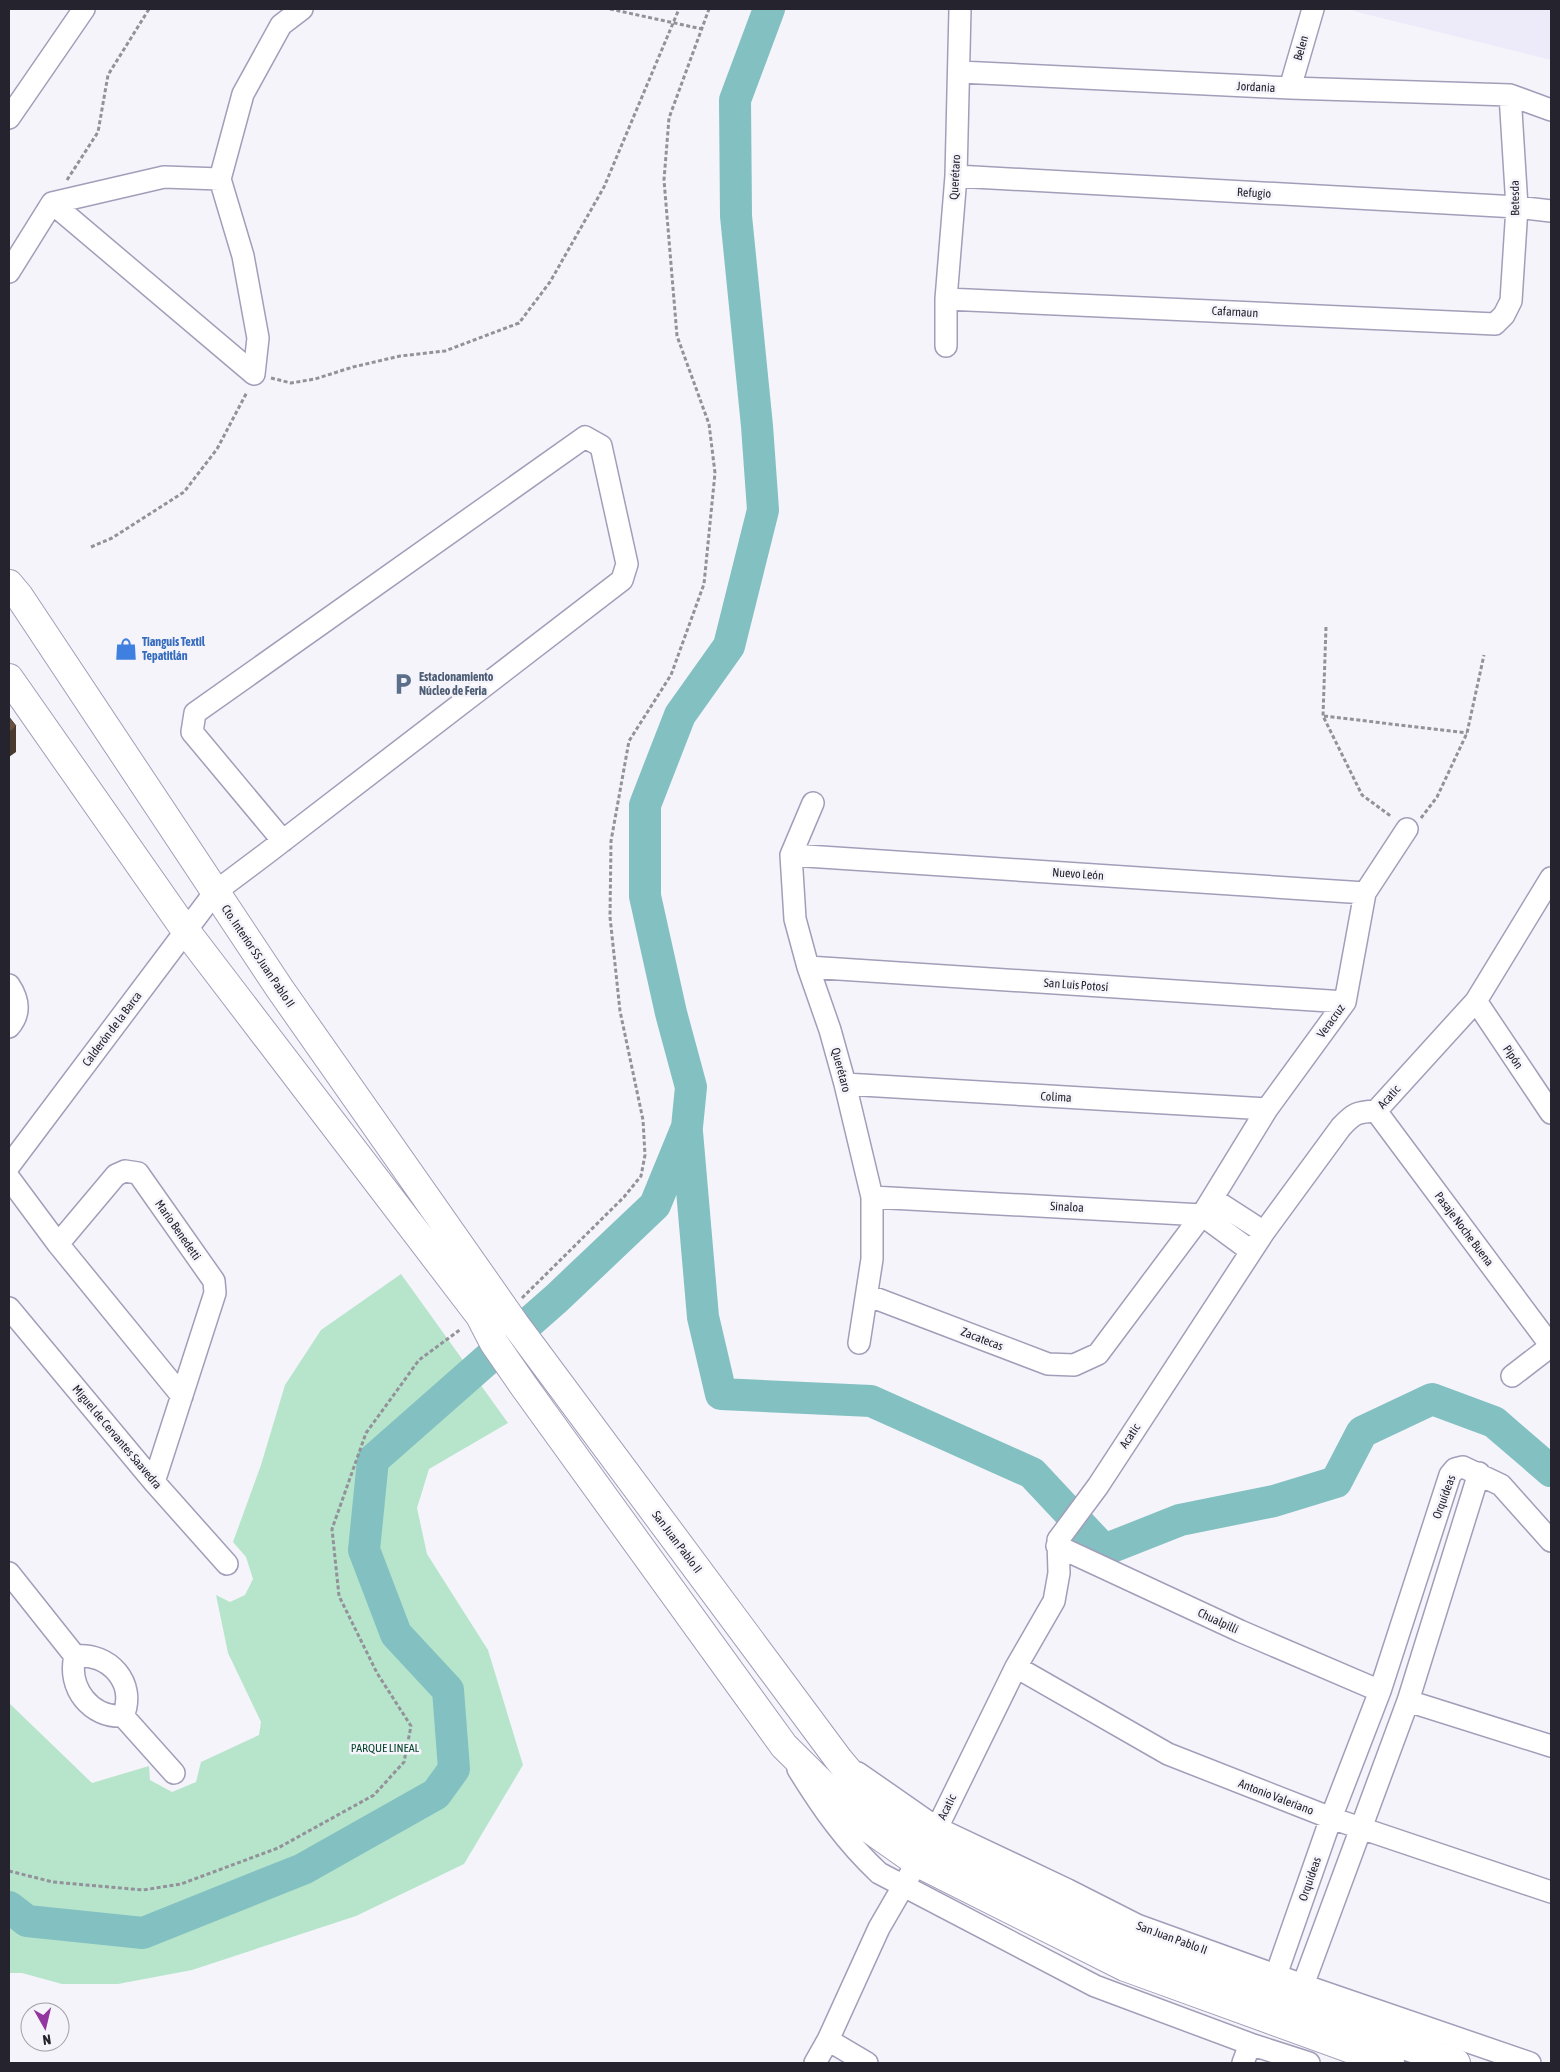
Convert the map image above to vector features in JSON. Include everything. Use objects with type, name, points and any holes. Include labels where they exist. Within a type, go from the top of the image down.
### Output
[{"type":"main road","name":"Cto. Interior SS Juan Pablo II","points":[[9,584],[19,596],[280,989],[511,1318]]},
{"type":"main road","points":[[9,678],[186,931],[480,1316]]},
{"type":"main road","name":"San Juan Pablo II","points":[[480,1316],[494,1343],[523,1385],[784,1746],[864,1825],[927,1845],[1123,1941],[1309,2012],[1456,2063]]},
{"type":"main road","name":"San Juan Pablo II","points":[[511,1318],[839,1760],[876,1804],[927,1845],[1125,1967],[1390,2063]]},
{"type":"street","points":[[9,118],[84,9]]},
{"type":"street","points":[[254,374],[258,338],[243,256],[220,179],[243,94],[281,25],[302,9]]},
{"type":"street","name":"Querétaro","points":[[946,346],[946,299],[956,176],[960,9]]},
{"type":"street","name":"Belen","points":[[1290,88],[1313,9]]},
{"type":"street","name":"Jordania","points":[[959,72],[1290,88],[1510,95],[1551,110]]},
{"type":"street","name":"Betesda","points":[[1510,95],[1517,207],[1511,301]]},
{"type":"street","name":"Refugio","points":[[956,176],[1517,207],[1551,211]]},
{"type":"street","points":[[9,272],[52,203],[164,177],[220,179]]},
{"type":"street","points":[[52,203],[254,374]]},
{"type":"street","name":"Cafarnaun","points":[[946,299],[1495,324],[1504,314],[1511,301]]},
{"type":"street","name":"Calderón de la Barca","points":[[9,1166],[215,892],[283,841],[622,580],[627,564],[601,446],[585,437],[195,713],[192,732],[283,841]]},
{"type":"street","name":"Querétaro","points":[[813,803],[791,855],[795,919],[808,967],[846,1084],[872,1197],[873,1238],[867,1295],[859,1343]]},
{"type":"street","name":"Veracruz","points":[[1098,1354],[1207,1207],[1267,1109],[1345,1002],[1365,893],[1407,828]]},
{"type":"street","name":"Nuevo León","points":[[791,855],[1365,893]]},
{"type":"street","name":"Acatic","points":[[815,2063],[828,2040],[879,1928],[927,1845],[1016,1667],[1054,1601],[1059,1573],[1057,1543],[1098,1486],[1251,1251],[1341,1127],[1352,1115],[1376,1111],[1476,1001],[1551,878]]},
{"type":"street","name":"San Luis Potosí","points":[[808,967],[1345,1002]]},
{"type":"street","points":[[9,985],[15,994],[18,1004],[16,1019],[9,1027]]},
{"type":"street","name":"Pipón","points":[[1476,1001],[1551,1113]]},
{"type":"street","name":"Colima","points":[[846,1084],[1267,1109]]},
{"type":"street","name":"Pasaje Noche Buena","points":[[1376,1111],[1551,1346]]},
{"type":"street","name":"Mario Benedetti","points":[[58,1244],[116,1175],[125,1171],[138,1173],[214,1281],[215,1293],[182,1396]]},
{"type":"street","points":[[9,1178],[58,1244],[182,1396],[154,1482]]},
{"type":"street","name":"Sinaloa","points":[[872,1197],[1207,1207]]},
{"type":"street","points":[[1207,1207],[1264,1232]]},
{"type":"street","points":[[1207,1207],[1251,1251]]},
{"type":"street","name":"Zacatecas","points":[[867,1295],[1048,1364],[1074,1366],[1098,1354]]},
{"type":"street","name":"Miguel de Cervantes Saavedra","points":[[9,1308],[154,1482],[227,1564]]},
{"type":"street","points":[[1512,1376],[1551,1346]]},
{"type":"street","name":"Orquídeas","points":[[1276,1975],[1331,1818],[1380,1691],[1450,1475],[1455,1469],[1463,1467],[1479,1473],[1408,1701],[1304,1985]]},
{"type":"street","points":[[1479,1473],[1501,1484],[1551,1542]]},
{"type":"street","name":"Chualpilli","points":[[1057,1543],[1240,1631],[1380,1691]]},
{"type":"street","points":[[14,1580],[75,1656]]},
{"type":"street","points":[[75,1656],[72,1666],[77,1685],[85,1701],[96,1711],[104,1715],[123,1716],[174,1772]]},
{"type":"street","points":[[75,1656],[96,1657],[114,1669],[124,1684],[127,1693],[128,1705],[123,1716]]},
{"type":"street","name":"Antonio Valeriano","points":[[1016,1667],[1168,1754],[1331,1818],[1551,1892]]},
{"type":"street","points":[[1408,1701],[1551,1746]]},
{"type":"street","name":"San Juan Pablo II","points":[[784,1746],[833,1824],[879,1873],[1095,1986],[1246,2054],[1309,2063]]},
{"type":"street","points":[[810,1789],[833,1818],[856,1840],[883,1859],[927,1845]]},
{"type":"street","name":"San Juan Pablo II","points":[[927,1845],[1068,1890],[1137,1925],[1530,2063]]},
{"type":"street","points":[[828,2040],[867,2063]]},
{"type":"path","points":[[52,203],[98,132],[108,75],[149,9]]},
{"type":"path","points":[[610,9],[702,29]]},
{"type":"path","points":[[91,546],[112,538],[184,492],[217,449],[247,394],[254,374],[291,383],[315,379],[390,358],[445,351],[519,323],[550,282],[604,187],[679,9]]},
{"type":"path","points":[[511,1318],[624,1197],[641,1176],[645,1155],[643,1120],[620,1011],[610,917],[611,841],[629,741],[671,675],[704,584],[715,472],[709,424],[677,336],[664,180],[670,118],[708,9]]},
{"type":"path","points":[[1326,627],[1323,716],[1362,795],[1407,828],[1423,815],[1437,797],[1467,733],[1484,655]]},
{"type":"path","points":[[1323,716],[1467,733]]},
{"type":"path","points":[[9,1871],[52,1882],[143,1890],[181,1884],[278,1848],[374,1795],[404,1762],[411,1726],[377,1673],[339,1596],[332,1529],[366,1433],[418,1360],[480,1316]]},
{"type":"shaded area","points":[[1355,9],[1551,9],[1551,60],[1353,11]]},
{"type":"green space","name":"PARQUE LINEAL","points":[[401,1274],[508,1423],[429,1469],[417,1508],[427,1554],[488,1650],[523,1765],[464,1864],[356,1916],[192,1970],[118,1984],[62,1984],[22,1973],[9,1973],[9,1703],[92,1783],[149,1766],[150,1780],[172,1792],[196,1782],[201,1762],[259,1735],[261,1722],[228,1653],[216,1595],[230,1602],[245,1595],[253,1579],[246,1557],[233,1542],[261,1465],[285,1385],[321,1330]]},
{"type":"building","points":[[9,717],[16,726],[9,732]]},
{"type":"waterway","points":[[9,1907],[27,1921],[143,1933],[303,1869],[436,1794],[454,1769],[448,1690],[396,1634],[364,1550],[373,1460],[557,1298],[655,1205],[687,1127],[691,1087],[671,1013],[645,896],[645,805],[680,715],[729,646],[763,510],[757,426],[736,216],[735,100],[769,9]]},
{"type":"waterway","points":[[687,1132],[703,1317],[721,1394],[871,1401],[1032,1473],[1104,1550],[1180,1520],[1274,1501],[1336,1482],[1362,1432],[1432,1399],[1494,1422],[1551,1471]]},
{"type":"place","name":"Tianguis Textil Tepatitlán","points":[[126,649]]},
{"type":"place","name":"Estacionamiento Núcleo de Feria","points":[[403,684]]}]
